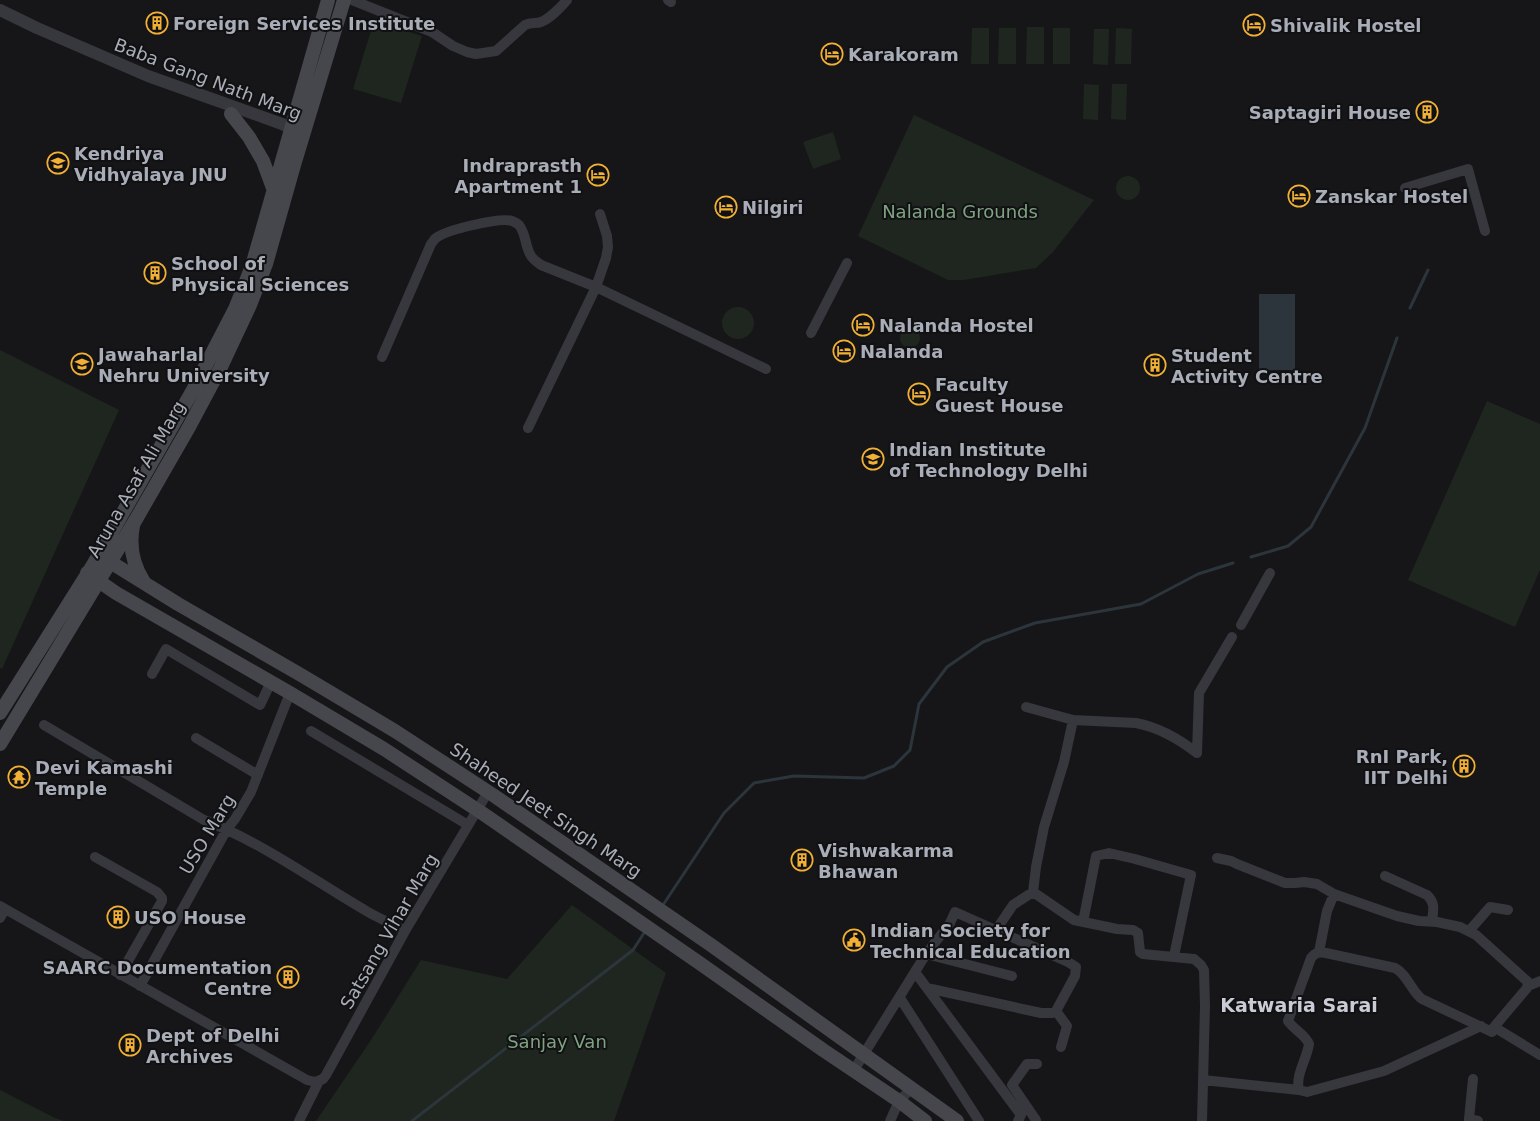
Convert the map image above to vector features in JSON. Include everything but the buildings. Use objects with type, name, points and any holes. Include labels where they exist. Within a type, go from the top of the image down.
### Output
[{"type":"main road","points":[[294,132],[328,0]]},
{"type":"main road","points":[[294,132],[344,0]]},
{"type":"main road","points":[[231,114],[249,137],[263,161],[273,188]]},
{"type":"main road","name":"Aruna Asaf Ali Marg","points":[[0,744],[104,558],[235,309],[252,266],[273,188],[294,132]]},
{"type":"main road","name":"Aruna Asaf Ali Marg","points":[[104,558],[135,521],[215,378],[250,305],[266,264],[294,132]]},
{"type":"main road","points":[[135,521],[131,537],[132,553],[137,569],[145,582]]},
{"type":"main road","name":"Shaheed Jeet Singh Marg","points":[[104,558],[178,604],[387,726],[488,792],[711,945],[958,1121]]},
{"type":"main road","points":[[93,577],[116,593],[384,749],[477,810],[899,1101],[925,1121]]},
{"type":"main road","name":"Aruna Asaf Ali Marg","points":[[0,714],[93,577]]},
{"type":"street","points":[[352,0],[432,32],[453,46],[476,54],[496,51],[525,25],[540,22],[562,6],[566,0]]},
{"type":"street","name":"Baba Gang Nath Marg","points":[[0,10],[145,83],[231,114],[294,132]]},
{"type":"street","name":"Baba Gang Nath Marg","points":[[0,18],[294,132]]},
{"type":"street","points":[[1405,188],[1468,169],[1485,231]]},
{"type":"street","points":[[528,428],[596,287],[606,258],[607,236],[600,214]]},
{"type":"street","points":[[382,357],[431,244],[436,238],[450,231],[494,221],[513,221],[524,232],[530,254],[534,260],[542,265],[596,287],[766,369]]},
{"type":"street","points":[[811,333],[847,263]]},
{"type":"street","points":[[1240,625],[1270,573]]},
{"type":"street","points":[[1026,707],[1073,720],[1145,725],[1158,730],[1197,753],[1199,693],[1232,637]]},
{"type":"street","points":[[152,674],[166,649],[260,705],[271,682]]},
{"type":"street","name":"USO Marg","points":[[140,986],[227,829],[245,803],[290,693]]},
{"type":"street","points":[[0,714],[12,724]]},
{"type":"street","points":[[1033,892],[1044,827],[1064,762],[1073,720]]},
{"type":"street","points":[[44,725],[204,820],[254,843],[369,912],[405,931]]},
{"type":"street","points":[[311,731],[468,825]]},
{"type":"street","points":[[196,738],[258,774]]},
{"type":"street","name":"Satsang Vihar Marg","points":[[299,1121],[317,1082],[326,1074],[405,931],[488,792]]},
{"type":"street","points":[[1083,922],[1096,856],[1109,853],[1191,875],[1174,956]]},
{"type":"street","points":[[95,857],[157,892],[162,898],[120,975]]},
{"type":"street","points":[[1217,858],[1231,861],[1285,883],[1304,882],[1317,884],[1334,894],[1398,916],[1460,927],[1476,935],[1528,980],[1528,986]]},
{"type":"street","points":[[1385,876],[1432,899],[1432,922]]},
{"type":"street","points":[[1033,892],[1074,920],[1117,929],[1133,930],[1138,933],[1140,952],[1143,954],[1194,959],[1201,964],[1204,970],[1205,1006],[1202,1121]]},
{"type":"street","points":[[996,930],[1013,905],[1033,892]]},
{"type":"street","points":[[1319,952],[1327,911],[1334,894]]},
{"type":"street","points":[[1469,931],[1490,908],[1508,910]]},
{"type":"street","points":[[2,911],[307,1080],[317,1082]]},
{"type":"street","points":[[854,1070],[926,954],[950,923],[955,912],[1076,967],[1076,976],[1056,1011],[1052,1013],[1041,1013],[927,988]]},
{"type":"street","points":[[1299,1090],[1299,1078],[1309,1044],[1305,1037],[1291,1026],[1288,1021],[1311,958],[1315,953],[1319,952],[1395,968],[1401,971],[1422,999],[1492,1032],[1494,1027],[1528,986],[1540,980]]},
{"type":"street","points":[[926,954],[1012,976]]},
{"type":"street","points":[[916,972],[1019,1118],[1038,1121]]},
{"type":"street","points":[[900,998],[979,1121]]},
{"type":"street","points":[[1056,1011],[1067,1026],[1061,1047]]},
{"type":"street","points":[[1203,1080],[1307,1092],[1384,1071],[1481,1026]]},
{"type":"street","points":[[1494,1027],[1540,1055]]},
{"type":"street","points":[[1037,1064],[1027,1064],[1012,1085],[1038,1121]]},
{"type":"street","points":[[1473,1079],[1469,1119],[1478,1121]]},
{"type":"street","points":[[890,1121],[899,1101],[912,1088]]},
{"type":"green space","points":[[374,21],[422,36],[401,103],[353,89]]},
{"type":"green space","points":[[1027,27],[1044,27],[1044,64],[1026,64]]},
{"type":"green space","points":[[972,28],[989,28],[989,64],[971,64]]},
{"type":"green space","points":[[999,28],[1016,28],[1016,64],[998,64]]},
{"type":"green space","points":[[1053,28],[1070,28],[1070,64],[1053,64]]},
{"type":"green space","points":[[1116,28],[1132,29],[1131,64],[1115,64]]},
{"type":"green space","points":[[1094,29],[1109,29],[1108,65],[1093,64]]},
{"type":"green space","points":[[1084,84],[1099,85],[1098,120],[1083,119]]},
{"type":"green space","points":[[1112,84],[1127,84],[1126,120],[1111,119]]},
{"type":"green space","name":"Nalanda Grounds","points":[[914,115],[1094,200],[1053,252],[1036,268],[964,280],[948,280],[858,236]]},
{"type":"green space","points":[[833,132],[841,159],[813,169],[803,142]]},
{"type":"green space","points":[[1128,176],[1133,177],[1139,183],[1139,193],[1133,199],[1128,200],[1123,199],[1117,193],[1116,188],[1117,183],[1123,177]]},
{"type":"green space","points":[[738,307],[744,308],[749,312],[753,317],[753,329],[749,334],[744,338],[738,339],[732,338],[727,334],[723,329],[722,323],[723,317],[727,312],[732,308]]},
{"type":"green space","points":[[910,328],[917,331],[920,338],[917,345],[910,348],[903,345],[900,338],[903,331]]},
{"type":"green space","points":[[0,350],[119,410],[2,669],[0,668]]},
{"type":"green space","points":[[1487,401],[1540,424],[1540,570],[1515,627],[1408,580]]},
{"type":"green space","name":"Sanjay Van","points":[[572,905],[666,973],[614,1121],[316,1121],[371,1040],[421,960],[507,979]]},
{"type":"green space","points":[[0,1090],[55,1118],[64,1121],[0,1121]]},
{"type":"shaded area","points":[[1259,294],[1295,294],[1295,370],[1259,370]]},
{"type":"waterway","points":[[1410,308],[1428,270]]},
{"type":"waterway","points":[[1251,557],[1288,546],[1311,527],[1365,428],[1397,338]]},
{"type":"waterway","points":[[663,905],[724,813],[754,783],[794,776],[864,778],[894,766],[910,750],[919,704],[947,667],[983,642],[1035,623],[1141,604],[1198,574],[1233,563]]},
{"type":"waterway","points":[[412,1121],[633,950],[644,933]]},
{"type":"place","name":"Foreign Services Institute","points":[[157,23]]},
{"type":"place","name":"Shivalik Hostel","points":[[1254,25]]},
{"type":"place","name":"Karakoram","points":[[832,54]]},
{"type":"place","name":"Saptagiri House","points":[[1427,112]]},
{"type":"place","name":"Kendriya Vidhyalaya JNU","points":[[58,163]]},
{"type":"place","name":"Indraprasth Apartment 1","points":[[598,175]]},
{"type":"place","name":"Zanskar Hostel","points":[[1299,196]]},
{"type":"place","name":"Nilgiri","points":[[726,207]]},
{"type":"place","name":"School of Physical Sciences","points":[[155,273]]},
{"type":"place","name":"Nalanda Hostel","points":[[863,325]]},
{"type":"place","name":"Nalanda","points":[[844,351]]},
{"type":"place","name":"Jawaharlal Nehru University","points":[[82,364]]},
{"type":"place","name":"Student Activity Centre","points":[[1155,365]]},
{"type":"place","name":"Faculty Guest House","points":[[919,394]]},
{"type":"place","name":"Indian Institute of Technology Delhi","points":[[873,459]]},
{"type":"place","name":"RnI Park, IIT Delhi","points":[[1464,766]]},
{"type":"place","name":"Devi Kamashi Temple","points":[[19,777]]},
{"type":"place","name":"Vishwakarma Bhawan","points":[[802,860]]},
{"type":"place","name":"USO House","points":[[118,917]]},
{"type":"place","name":"Indian Society for Technical Education","points":[[854,940]]},
{"type":"place","name":"SAARC Documentation Centre","points":[[288,977]]},
{"type":"place","name":"Dept of Delhi Archives","points":[[130,1045]]},
{"type":"district","name":"Katwaria Sarai","points":[[1299,1005]]}]
